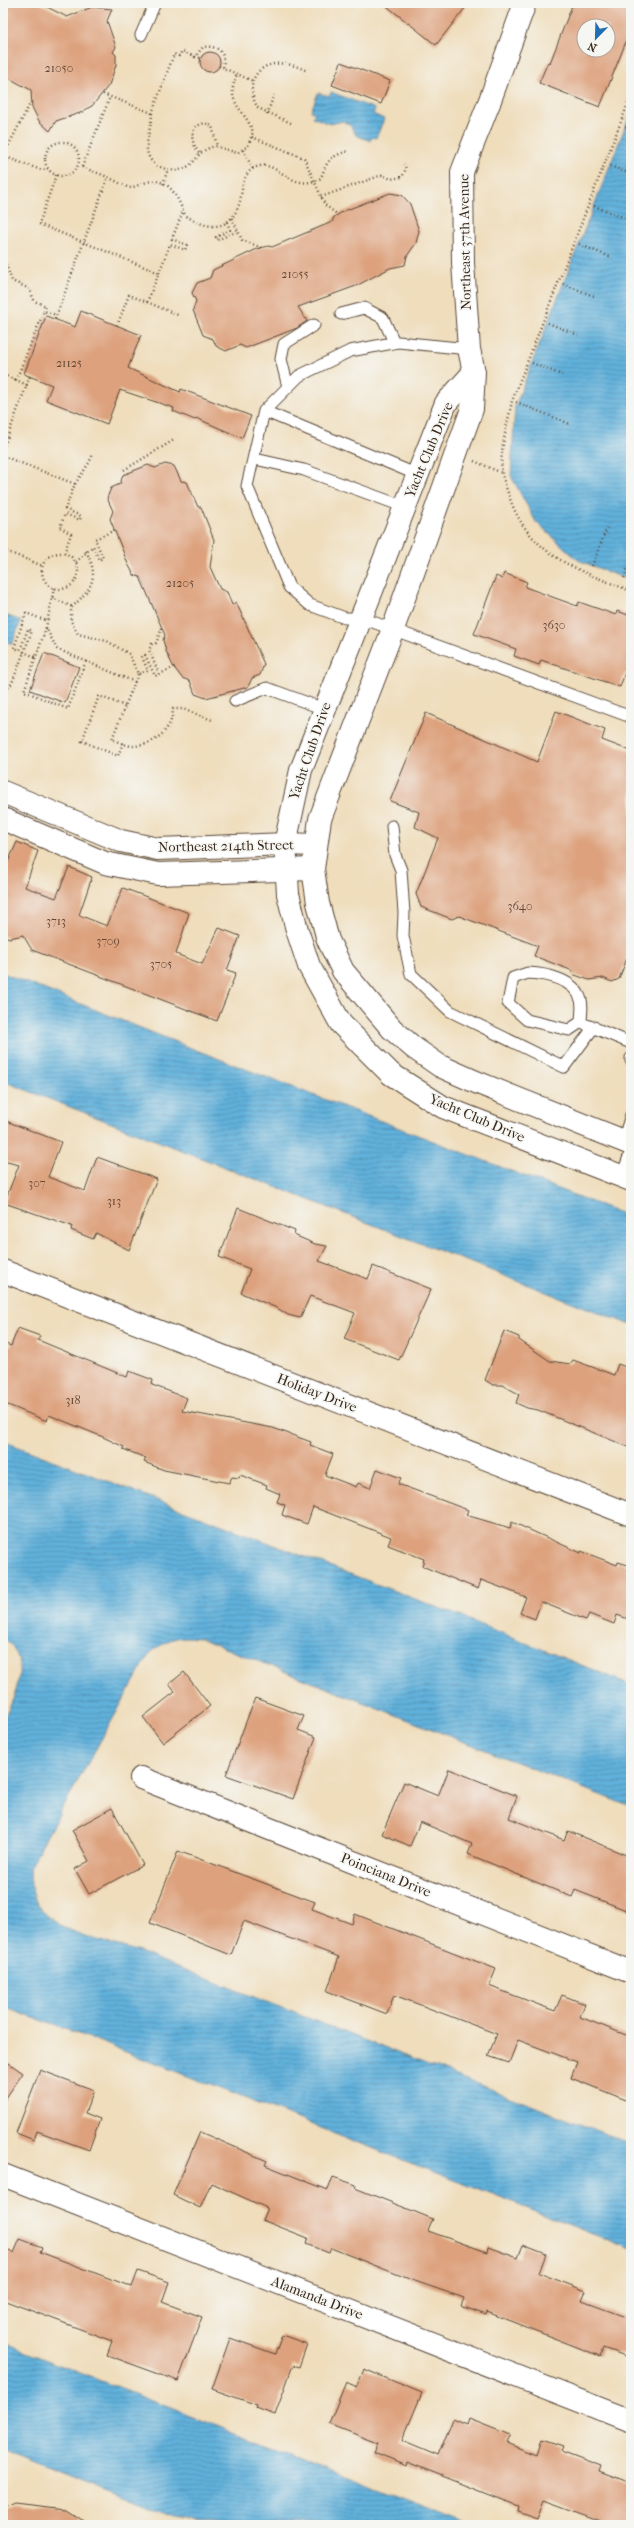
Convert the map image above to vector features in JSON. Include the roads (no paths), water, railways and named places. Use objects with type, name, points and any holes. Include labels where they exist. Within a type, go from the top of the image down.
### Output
[{"type":"street","name":"Northeast 37th Avenue","points":[[474,372],[469,349],[463,263],[462,172],[525,3]]},
{"type":"street","name":"Yacht Club Drive","points":[[474,372],[446,403],[301,770],[285,844],[288,894],[297,930],[309,966],[323,994],[341,1024],[391,1074],[443,1106],[626,1178]]},
{"type":"street","name":"Yacht Club Drive","points":[[474,372],[472,409],[393,629],[320,819],[315,845],[313,869],[318,903],[328,940],[343,971],[392,1029],[414,1048],[440,1066],[476,1082],[631,1144]]},
{"type":"street","name":"Northeast 214th Street","points":[[3,792],[121,841],[158,849],[285,844],[315,845]]},
{"type":"street","name":"Northeast 214th Street","points":[[3,819],[105,862],[158,874],[313,869]]},
{"type":"street","points":[[158,849],[158,874]]},
{"type":"street","name":"Holiday Drive","points":[[3,1272],[631,1514]]},
{"type":"street","name":"Poinciana Drive","points":[[141,1778],[631,1972]]},
{"type":"street","name":"Alamanda Drive","points":[[3,2175],[631,2420]]},
{"type":"lane","points":[[142,35],[155,3]]},
{"type":"lane","points":[[341,314],[364,308],[383,318],[394,342]]},
{"type":"lane","points":[[288,387],[281,360],[284,344],[314,326]]},
{"type":"lane","points":[[469,349],[394,342],[350,351],[299,376],[264,411],[255,459],[247,486],[289,586],[310,604],[345,618],[362,618],[631,717]]},
{"type":"lane","points":[[264,411],[418,475]]},
{"type":"lane","points":[[255,459],[304,470],[405,508]]},
{"type":"lane","points":[[235,701],[267,688],[324,709]]},
{"type":"lane","points":[[392,826],[395,855],[401,870],[404,913],[403,936],[411,974],[450,1011],[564,1067],[594,1027]]},
{"type":"lane","points":[[528,973],[546,974],[569,984],[582,1000],[582,1022],[569,1030],[527,1020],[508,1003],[514,978],[528,973]]},
{"type":"lane","points":[[582,1022],[631,1042]]},
{"type":"lane","points":[[631,1115],[627,1128],[631,1139]]},
{"type":"lane","points":[[626,1178],[631,1151]]},
{"type":"water","points":[[331,92],[375,109],[373,114],[384,119],[376,138],[372,137],[370,141],[356,135],[350,125],[343,121],[330,124],[313,117],[315,113],[311,111],[318,93],[330,96]]},
{"type":"water","points":[[631,112],[631,581],[578,560],[536,522],[511,476],[515,406]]},
{"type":"water","points":[[3,614],[21,621],[12,644],[3,640]]},
{"type":"water","points":[[3,973],[196,1050],[631,1217],[631,1325],[3,1081]]},
{"type":"water","points":[[3,1441],[457,1615],[631,1685],[631,1807],[199,1638],[184,1637],[173,1639],[162,1644],[150,1653],[31,1864],[31,1886],[37,1903],[48,1916],[62,1926],[80,1934],[136,1951],[631,2144],[631,2249],[90,2038],[3,2007],[3,1720],[13,1700],[19,1677],[19,1666],[17,1655],[12,1646],[3,1638]]},
{"type":"water","points":[[3,2343],[472,2525],[197,2525],[3,2450]]}]
